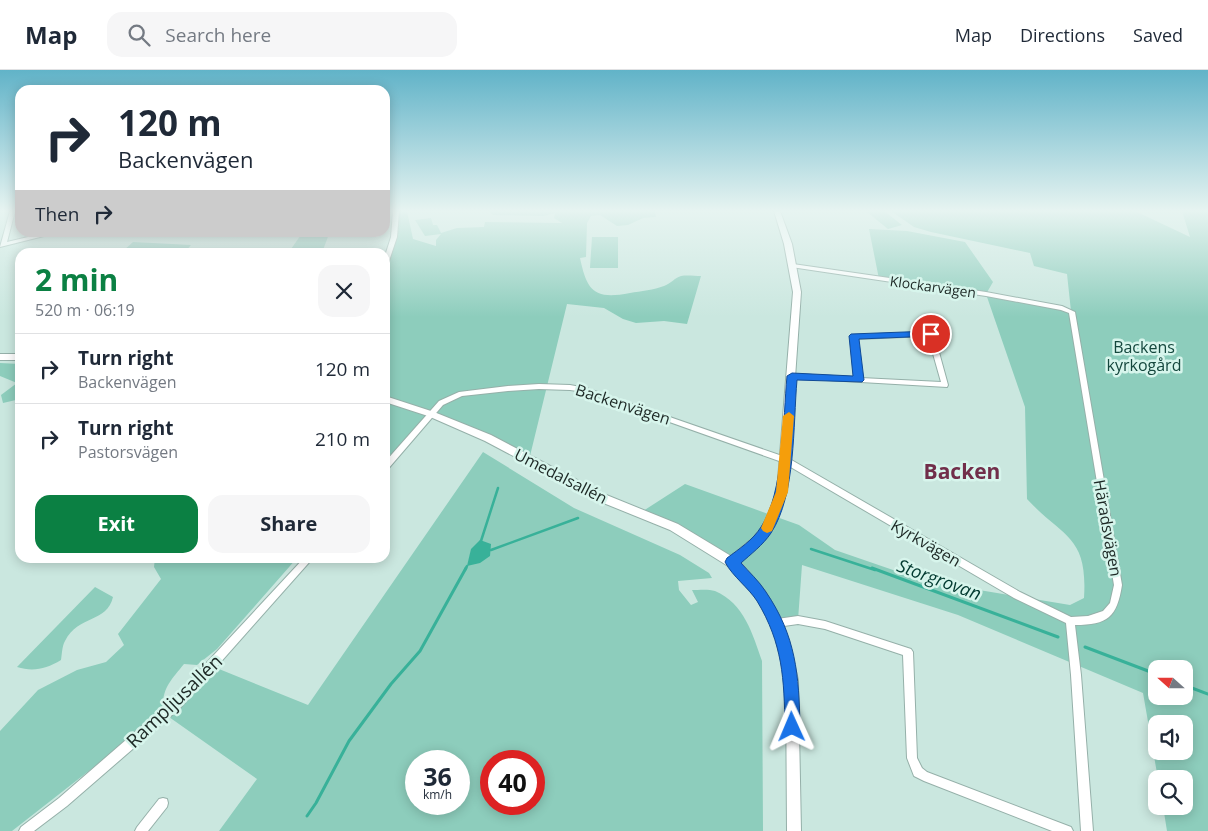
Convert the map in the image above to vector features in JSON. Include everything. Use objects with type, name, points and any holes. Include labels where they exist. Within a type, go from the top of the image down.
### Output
[{"type":"street","points":[[732,562],[757,541],[774,516],[782,492],[797,292],[789,247]]},
{"type":"street","name":"Klockarvägen","points":[[793,266],[986,294],[1056,306],[1072,312]]},
{"type":"street","name":"Häradsvägen","points":[[1070,620],[1093,620],[1104,616],[1114,606],[1118,585],[1072,312]]},
{"type":"street","points":[[792,376],[907,383],[945,385],[931,334],[854,336],[858,380]]},
{"type":"street","points":[[0,357],[15,357]]},
{"type":"street","name":"Backenvägen","points":[[431,414],[441,403],[461,394],[562,385],[625,402],[785,460]]},
{"type":"street","name":"Umedalsallén","points":[[390,401],[431,414],[488,438],[600,497],[674,527],[732,562],[761,595],[777,623],[792,680],[794,831]]},
{"type":"street","points":[[390,461],[431,414]]},
{"type":"street","name":"Kyrkvägen","points":[[785,460],[1045,611],[1070,620]]},
{"type":"street","name":"Rampljusallén","points":[[25,831],[63,802],[176,704],[305,563]]},
{"type":"street","points":[[777,623],[798,620],[810,621],[908,652],[912,758],[918,772],[924,776],[1067,831]]},
{"type":"street","points":[[1070,620],[1076,675],[1087,831]]},
{"type":"street","points":[[141,831],[164,803]]},
{"type":"green space","points":[[128,247],[190,247],[188,248],[126,248]]},
{"type":"green space","points":[[293,247],[324,247],[324,248],[292,248]]},
{"type":"green space","points":[[586,247],[586,257],[580,258],[589,285],[594,291],[608,295],[656,288],[666,285],[681,276],[701,276],[687,324],[664,321],[636,323],[623,319],[604,308],[567,304],[529,460],[431,414],[396,454],[390,454],[389,248]]},
{"type":"green space","points":[[591,247],[618,247],[618,268],[590,268]]},
{"type":"green space","points":[[873,247],[968,247],[993,282],[986,294],[879,279]]},
{"type":"green space","name":"Backens kyrkogård","points":[[999,247],[1208,247],[1208,831],[1167,831],[1164,815],[1193,815],[1193,770],[1156,770],[1155,760],[1193,760],[1193,715],[1148,715],[1148,722],[1143,693],[958,615],[802,565],[798,620],[777,623],[732,562],[640,513],[685,484],[799,525],[835,550],[925,581],[1070,605],[1084,598],[1082,561],[1077,549],[1062,531],[1027,499],[1025,407],[986,294],[1071,311],[1067,274],[1034,266],[1030,253]]},
{"type":"green space","points":[[0,363],[15,364],[15,382],[0,376]]},
{"type":"green space","points":[[15,384],[15,400],[3,403],[1,395]]},
{"type":"green space","points":[[483,452],[574,508],[680,555],[709,573],[712,578],[678,581],[679,590],[691,605],[698,602],[692,590],[710,590],[725,596],[740,612],[751,631],[762,661],[763,831],[219,831],[257,779],[169,717],[219,669],[308,705]]},
{"type":"green space","points":[[154,563],[293,563],[217,649],[197,665],[184,664],[166,689],[163,708],[113,752],[12,831],[0,831],[0,731],[38,690],[77,670],[106,662],[124,645],[118,634],[161,579],[154,567]]},
{"type":"green space","points":[[95,587],[113,597],[110,605],[105,611],[77,627],[71,633],[64,643],[61,660],[39,669],[17,667]]},
{"type":"shaded area","points":[[480,540],[491,544],[490,556],[480,563],[467,566],[471,549]]},
{"type":"waterway","points":[[481,541],[498,488]]},
{"type":"waterway","points":[[491,550],[578,518]]},
{"type":"waterway","name":"Storgrovan","points":[[811,549],[875,570]]},
{"type":"waterway","points":[[307,816],[316,803],[349,741],[391,684],[420,651],[466,568]]},
{"type":"waterway","name":"Storgrovan","points":[[872,568],[1058,637]]},
{"type":"waterway","name":"Storgrovan","points":[[1085,647],[1148,671]]},
{"type":"waterway","name":"Storgrovan","points":[[1193,688],[1208,694]]},
{"type":"slow traffic","points":[[767,528],[774,516],[782,492],[789,416]]},
{"type":"district","name":"Backen","points":[[962,472]]},
{"type":"route","points":[[792,727],[792,680],[777,623],[761,595],[732,562],[757,541],[767,529],[774,516],[782,492],[792,376],[858,380],[854,336],[931,334]]}]
